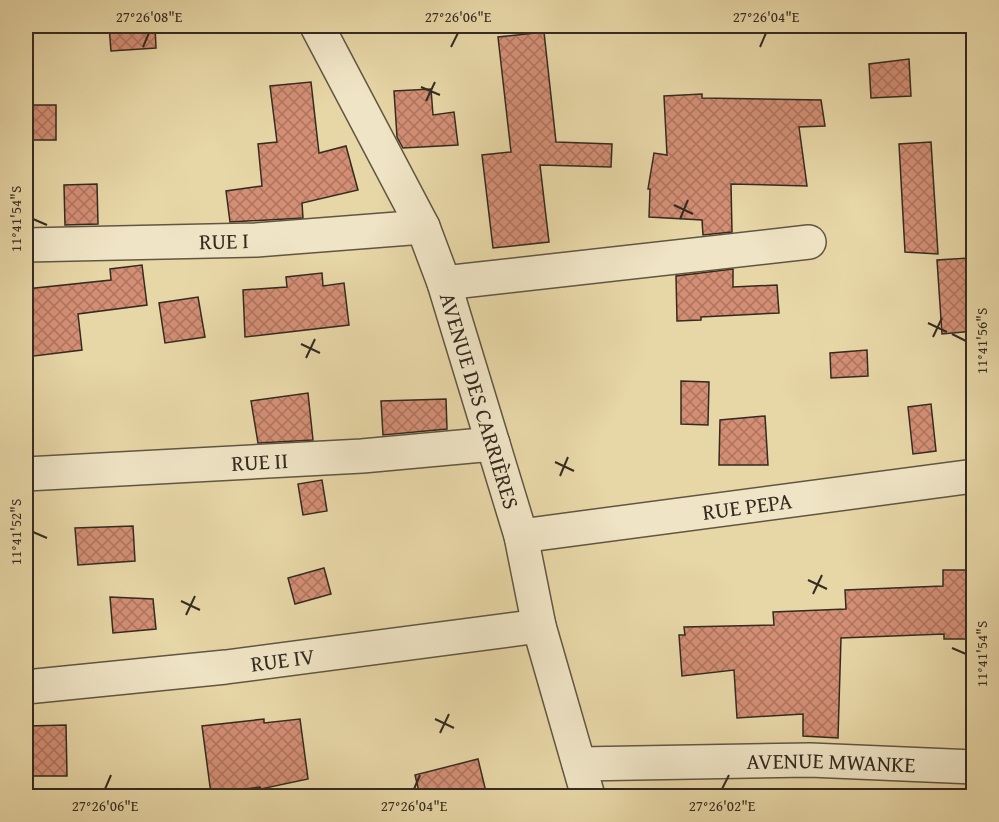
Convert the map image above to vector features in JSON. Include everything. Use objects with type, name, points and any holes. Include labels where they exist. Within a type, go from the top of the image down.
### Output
[{"type":"street","name":"AVENUE DES CARRIÈRES","points":[[317,26],[423,227],[444,283],[521,536],[539,626],[588,796]]},
{"type":"street","name":"RUE I","points":[[26,245],[256,240],[423,227]]},
{"type":"street","points":[[444,283],[809,242]]},
{"type":"street","name":"RUE II","points":[[26,474],[362,456],[492,444]]},
{"type":"street","name":"RUE PEPA","points":[[521,536],[974,476]]},
{"type":"street","name":"RUE IV","points":[[26,687],[226,667],[539,626]]},
{"type":"street","name":"AVENUE MWANKE","points":[[579,764],[810,760],[974,767]]},
{"type":"building","points":[[109,26],[155,26],[156,48],[111,51]]},
{"type":"building","points":[[544,32],[556,142],[612,144],[611,167],[540,165],[549,242],[493,248],[482,155],[511,152],[498,37]]},
{"type":"building","points":[[909,59],[911,96],[871,98],[869,64]]},
{"type":"building","points":[[311,82],[319,153],[346,146],[358,190],[302,203],[303,218],[230,222],[226,191],[262,186],[258,144],[277,142],[270,86]]},
{"type":"building","points":[[431,89],[433,115],[454,112],[458,145],[403,148],[397,137],[394,91]]},
{"type":"building","points":[[702,94],[702,98],[821,100],[825,126],[799,127],[807,186],[731,184],[732,232],[703,235],[702,220],[649,217],[650,189],[648,189],[654,153],[667,155],[664,96]]},
{"type":"building","points":[[26,105],[56,105],[56,140],[26,140]]},
{"type":"building","points":[[931,142],[938,254],[905,252],[899,144]]},
{"type":"building","points":[[97,184],[98,224],[65,225],[64,185]]},
{"type":"building","points":[[969,258],[974,331],[942,334],[937,260]]},
{"type":"building","points":[[142,265],[147,305],[78,314],[82,350],[26,357],[26,289],[111,280],[110,269]]},
{"type":"building","points":[[733,269],[733,287],[777,285],[779,313],[701,317],[701,320],[677,321],[676,276]]},
{"type":"building","points":[[322,273],[323,286],[344,283],[349,325],[245,337],[243,290],[287,287],[286,277]]},
{"type":"building","points":[[198,297],[205,337],[165,343],[159,303]]},
{"type":"building","points":[[867,350],[868,376],[831,378],[830,353]]},
{"type":"building","points":[[681,381],[709,382],[708,425],[681,424]]},
{"type":"building","points":[[308,393],[313,440],[258,443],[251,401]]},
{"type":"building","points":[[446,399],[447,429],[383,435],[381,401]]},
{"type":"building","points":[[931,404],[936,451],[913,454],[908,407]]},
{"type":"building","points":[[765,416],[768,465],[719,465],[720,420]]},
{"type":"building","points":[[322,480],[327,511],[303,515],[298,484]]},
{"type":"building","points":[[133,526],[135,561],[78,565],[75,528]]},
{"type":"building","points":[[324,568],[331,594],[295,604],[288,578]]},
{"type":"building","points":[[943,570],[974,570],[974,639],[944,639],[944,634],[841,638],[838,738],[803,736],[803,714],[737,718],[734,670],[682,676],[679,635],[685,635],[684,627],[774,625],[773,612],[846,609],[845,590],[943,586]]},
{"type":"building","points":[[110,597],[153,599],[156,629],[113,633]]},
{"type":"building","points":[[264,719],[264,723],[300,719],[308,779],[261,789],[260,787],[211,794],[202,726]]},
{"type":"building","points":[[66,725],[67,776],[28,776],[28,726]]},
{"type":"building","points":[[478,759],[487,796],[420,796],[415,775]]}]
